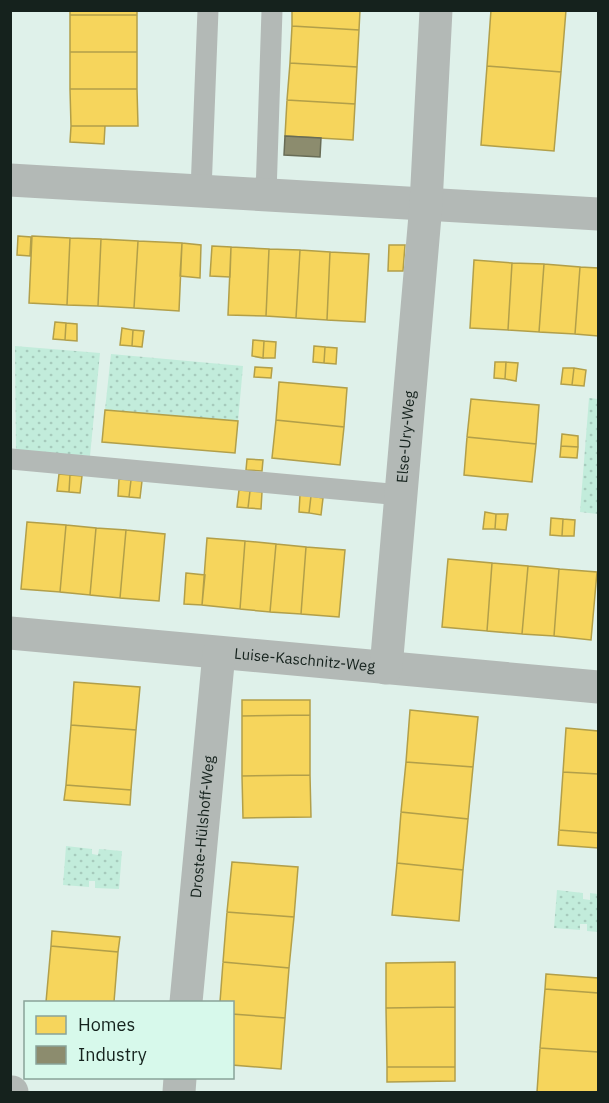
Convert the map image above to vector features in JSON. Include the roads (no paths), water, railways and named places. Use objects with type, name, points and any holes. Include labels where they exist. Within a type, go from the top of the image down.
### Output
[{"type":"street","name":"Else-Ury-Weg","points":[[386,668],[426,204],[436,10]]},
{"type":"street","points":[[10,180],[598,214]]},
{"type":"street","name":"Luise-Kaschnitz-Weg","points":[[10,633],[598,687]]},
{"type":"street","name":"Droste-Hülshoff-Weg","points":[[186,1001],[219,653]]},
{"type":"lane","points":[[201,191],[208,10]]},
{"type":"lane","points":[[266,194],[272,10]]},
{"type":"lane","points":[[12,459],[401,495]]}]
